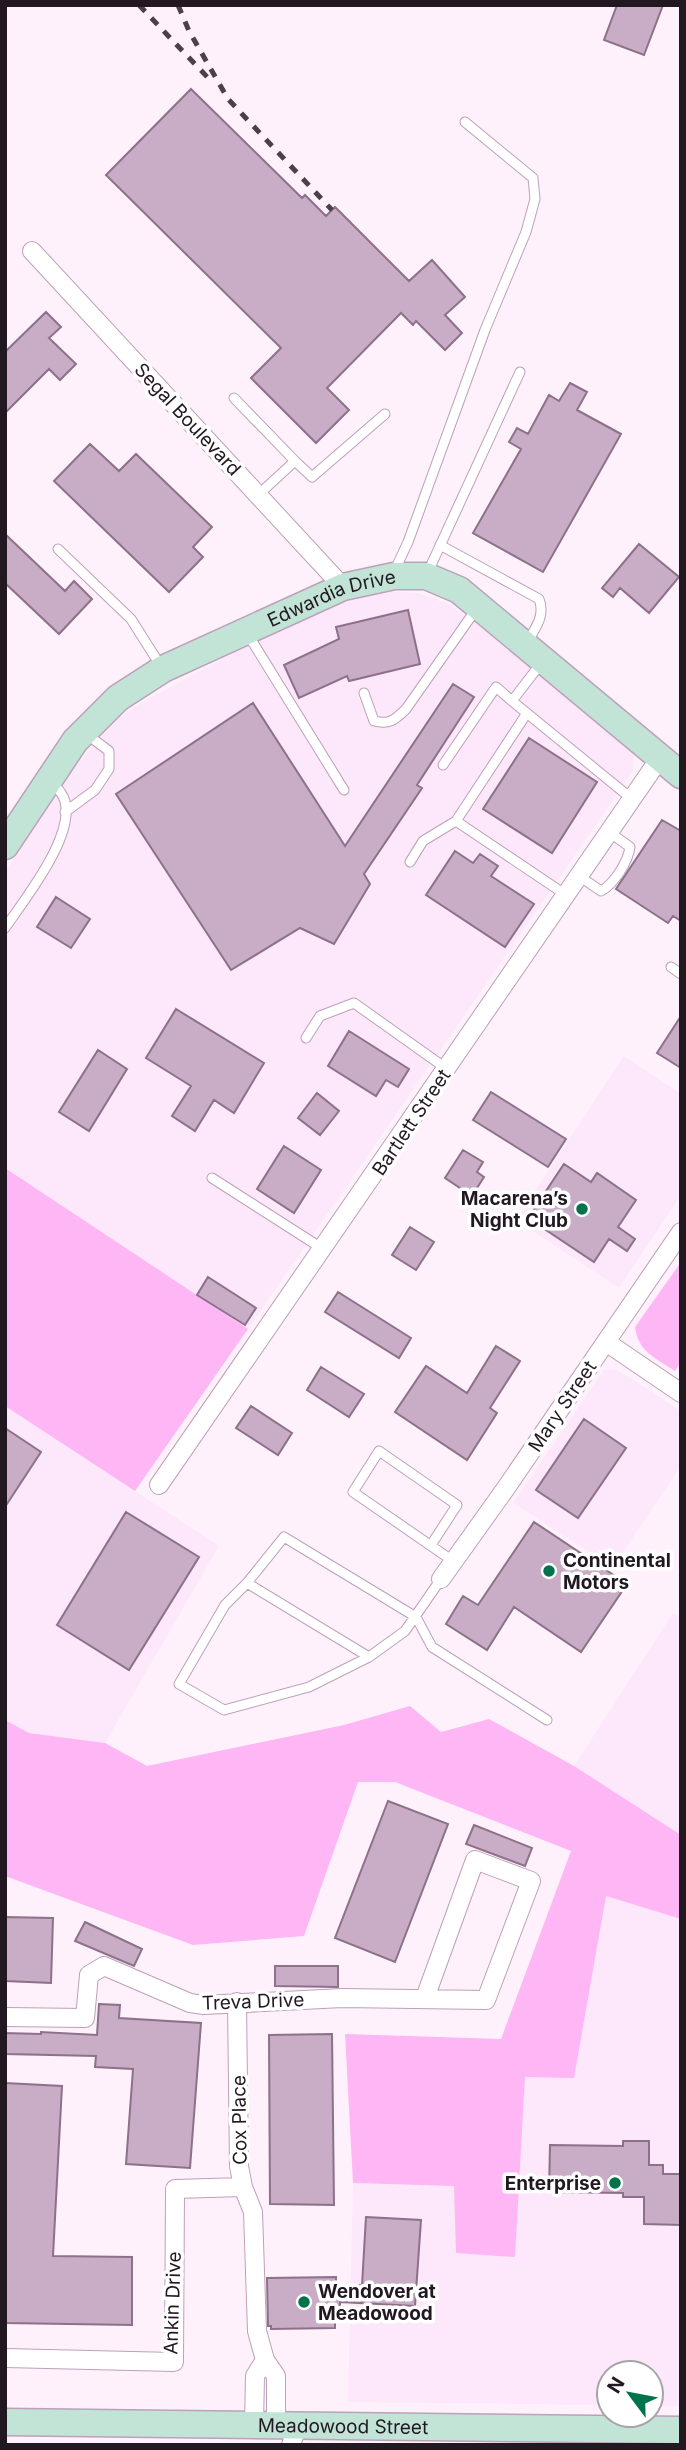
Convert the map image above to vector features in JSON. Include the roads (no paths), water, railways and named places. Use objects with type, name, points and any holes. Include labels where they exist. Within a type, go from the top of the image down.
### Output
[{"type":"main road","name":"Edwardia Drive","points":[[5,846],[75,741],[118,698],[163,669],[343,587],[391,576],[426,576],[459,590],[681,775]]},
{"type":"main road","name":"Meadowood Street","points":[[5,2422],[280,2429],[681,2430]]},
{"type":"street","name":"Segal Boulevard","points":[[32,251],[343,587]]},
{"type":"street","name":"Bartlett Street","points":[[159,1485],[660,758]]},
{"type":"street","name":"Mary Street","points":[[441,1579],[681,1232]]},
{"type":"street","points":[[606,1342],[681,1393]]},
{"type":"street","name":"Treva Drive","points":[[5,2017],[85,2018],[89,1975],[104,1966],[190,2003],[204,2005],[342,1998],[485,2000],[531,1881],[475,1860],[425,1998]]},
{"type":"street","name":"Cox Place","points":[[237,2002],[239,2166],[243,2187],[253,2212],[257,2330],[265,2360],[255,2376],[280,2429]]},
{"type":"street","name":"Ankin Drive","points":[[5,2358],[174,2362],[175,2189],[243,2187]]},
{"type":"lane","points":[[391,576],[422,505],[485,330],[526,232],[536,199],[533,178],[465,122]]},
{"type":"lane","points":[[426,576],[520,372]]},
{"type":"lane","points":[[234,398],[312,477],[386,414]]},
{"type":"lane","points":[[258,495],[295,461]]},
{"type":"lane","points":[[440,545],[539,599],[542,608],[534,653],[512,701]]},
{"type":"lane","points":[[58,549],[131,619],[163,669]]},
{"type":"lane","points":[[364,693],[374,720],[383,723],[394,721],[406,709],[478,606]]},
{"type":"lane","points":[[246,632],[344,790]]},
{"type":"lane","points":[[443,765],[496,687],[632,799]]},
{"type":"lane","points":[[410,862],[424,841],[456,821],[527,713]]},
{"type":"lane","points":[[65,812],[95,790],[109,769],[109,751],[84,732]]},
{"type":"lane","points":[[5,928],[57,849],[66,823],[63,795],[48,780]]},
{"type":"lane","points":[[456,821],[566,895]]},
{"type":"lane","points":[[579,876],[601,891],[619,870],[630,847],[610,832]]},
{"type":"lane","points":[[671,967],[681,974]]},
{"type":"lane","points":[[306,1038],[320,1016],[354,1003],[447,1069]]},
{"type":"lane","points":[[212,1178],[323,1249]]},
{"type":"lane","points":[[431,1545],[457,1505],[379,1451],[353,1492],[453,1561]]},
{"type":"lane","points":[[441,1579],[416,1617],[405,1631],[369,1657],[309,1687],[224,1710],[179,1684],[225,1605],[247,1583],[284,1537],[416,1617],[432,1647],[547,1720]]},
{"type":"lane","points":[[247,1583],[369,1657]]},
{"type":"railway","points":[[139,5],[211,81]]},
{"type":"railway","points":[[178,5],[189,31],[228,99],[332,210]]},
{"type":"place","name":"Macarena’s Night Club","points":[[582,1209]]},
{"type":"place","name":"Continental Motors","points":[[549,1571]]},
{"type":"place","name":"Enterprise","points":[[615,2183]]},
{"type":"place","name":"Wendover at Meadowood","points":[[304,2302]]}]
